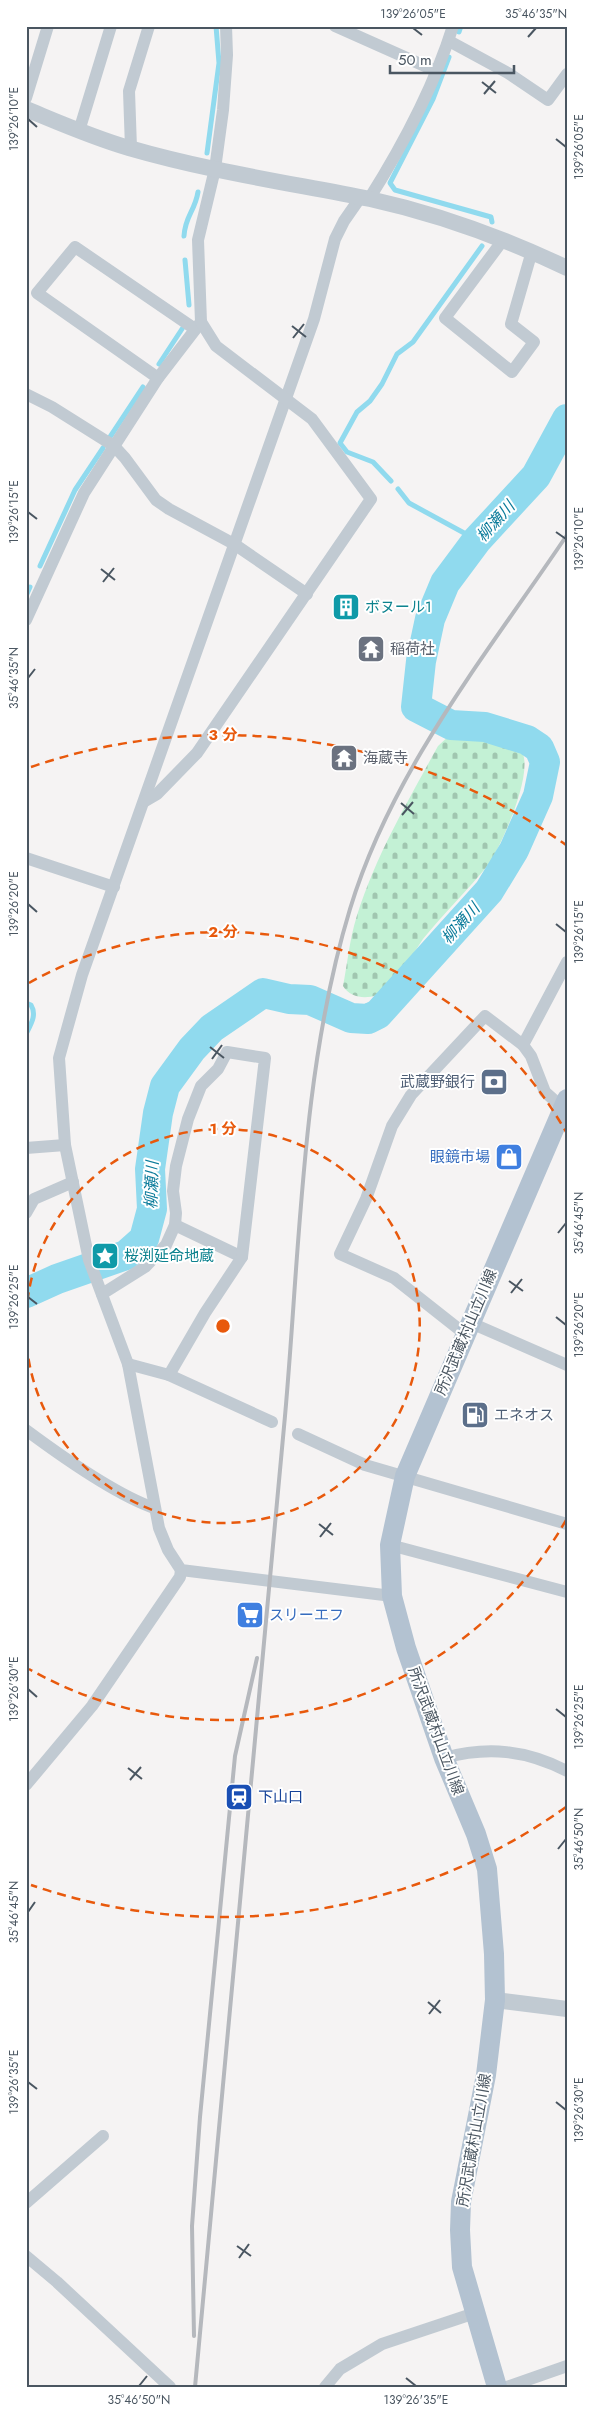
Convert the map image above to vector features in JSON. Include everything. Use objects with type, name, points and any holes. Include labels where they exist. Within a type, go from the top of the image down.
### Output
[{"type":"main road","name":"所沢武蔵村山立川線","points":[[497,2387],[462,2267],[461,2202],[486,2075],[494,2000],[494,1954],[487,1870],[476,1834],[444,1758],[406,1648],[392,1596],[390,1546],[405,1476],[565,1104]]},
{"type":"street","points":[[26,98],[48,26]]},
{"type":"street","points":[[79,131],[111,26]]},
{"type":"street","points":[[131,148],[128,92],[149,26]]},
{"type":"street","points":[[26,620],[84,493],[158,378],[198,326],[198,240],[215,170],[226,81],[226,26]]},
{"type":"street","points":[[335,26],[436,71]]},
{"type":"street","points":[[26,1786],[92,1706],[180,1577],[181,1570],[168,1550],[154,1508],[128,1364],[89,1260],[65,1145],[60,1058],[82,975],[314,319],[335,238],[344,220],[365,199],[404,141],[449,41],[453,26]]},
{"type":"street","points":[[449,41],[508,73],[548,100],[567,74]]},
{"type":"street","points":[[26,109],[79,131],[131,148],[215,170],[365,199],[454,222],[532,251],[567,268]]},
{"type":"street","points":[[502,240],[445,318],[512,372],[534,342],[510,324],[532,251]]},
{"type":"street","points":[[145,801],[157,794],[197,753],[308,594],[371,499],[312,419],[216,346],[198,326],[75,247],[37,293],[158,378]]},
{"type":"street","points":[[26,394],[52,407],[114,446],[126,458],[156,500],[184,518],[234,544],[308,594]]},
{"type":"street","points":[[26,858],[114,887]]},
{"type":"street","points":[[523,1045],[567,962]]},
{"type":"street","points":[[565,1104],[546,1092],[523,1045],[486,1016],[411,1095],[392,1126],[366,1199],[340,1254],[394,1278],[468,1329],[567,1365]]},
{"type":"street","points":[[102,1294],[145,1268],[166,1245],[175,1225],[176,1214],[173,1191],[176,1166],[188,1119],[201,1086],[218,1069],[227,1052],[265,1058],[242,1257],[205,1313],[170,1375]]},
{"type":"street","points":[[26,1148],[65,1145]]},
{"type":"street","points":[[26,1213],[34,1199],[73,1182]]},
{"type":"street","points":[[175,1225],[242,1257]]},
{"type":"street","points":[[128,1364],[170,1375],[272,1422]]},
{"type":"street","points":[[26,1430],[128,1497],[154,1508]]},
{"type":"street","points":[[298,1434],[365,1466],[567,1524]]},
{"type":"street","points":[[390,1546],[567,1592]]},
{"type":"street","points":[[181,1570],[392,1596]]},
{"type":"street","points":[[444,1758],[485,1751],[528,1755],[543,1759],[567,1771]]},
{"type":"street","points":[[494,2000],[567,2009]]},
{"type":"street","points":[[26,2203],[103,2136]]},
{"type":"street","points":[[26,2256],[57,2282],[170,2387]]},
{"type":"street","points":[[324,2387],[340,2369],[382,2344],[474,2312]]},
{"type":"street","points":[[507,2387],[567,2366]]},
{"type":"green space","points":[[452,733],[485,736],[510,742],[517,746],[523,754],[524,768],[522,785],[516,804],[502,840],[489,864],[423,939],[392,984],[382,993],[370,997],[352,994],[343,986],[354,926],[369,881],[399,817],[438,746]]},
{"type":"waterway","points":[[207,153],[219,63],[216,26]]},
{"type":"waterway","points":[[459,32],[461,26]]},
{"type":"waterway","points":[[449,57],[433,99],[390,183],[395,190],[491,217],[492,222]]},
{"type":"waterway","points":[[184,236],[186,223],[195,204],[198,192]]},
{"type":"waterway","points":[[391,481],[373,462],[347,452],[340,443],[357,412],[370,401],[382,384],[397,354],[413,342],[482,246]]},
{"type":"waterway","points":[[185,260],[189,305]]},
{"type":"waterway","points":[[159,364],[182,329]]},
{"type":"waterway","points":[[110,437],[143,387]]},
{"type":"waterway","name":"柳瀬川","points":[[26,1293],[57,1279],[126,1255],[144,1239],[152,1209],[150,1169],[158,1113],[165,1086],[192,1049],[212,1028],[263,993],[289,999],[310,1000],[351,1018],[368,1019],[378,1014],[489,891],[514,850],[538,796],[545,762],[539,748],[527,740],[485,727],[451,725],[416,707],[421,661],[430,619],[445,583],[477,540],[536,476],[567,419]]},
{"type":"waterway","points":[[40,566],[75,490],[103,448]]},
{"type":"waterway","points":[[398,489],[409,503],[477,540]]},
{"type":"waterway","points":[[26,596],[30,587]]},
{"type":"waterway","points":[[26,1003],[31,1005],[33,1009],[33,1020],[26,1034]]},
{"type":"railway","points":[[195,2387],[285,1416],[305,1160],[321,1033],[334,970],[350,909],[368,858],[390,809],[444,714],[567,535]]},
{"type":"railway","points":[[194,2336],[192,2226],[200,2117],[235,1756],[257,1658]]},
{"type":"place","name":"ボヌール1","points":[[346,607]]},
{"type":"place","name":"稲荷社","points":[[371,649]]},
{"type":"place","name":"海蔵寺","points":[[344,758]]},
{"type":"place","name":"武蔵野銀行","points":[[494,1082]]},
{"type":"place","name":"眼鏡市場","points":[[509,1157]]},
{"type":"place","name":"桜渕延命地蔵","points":[[105,1256]]},
{"type":"place","name":"エネオス","points":[[475,1415]]},
{"type":"place","name":"スリーエフ","points":[[250,1615]]},
{"type":"place","name":"下山口","points":[[239,1797]]}]
